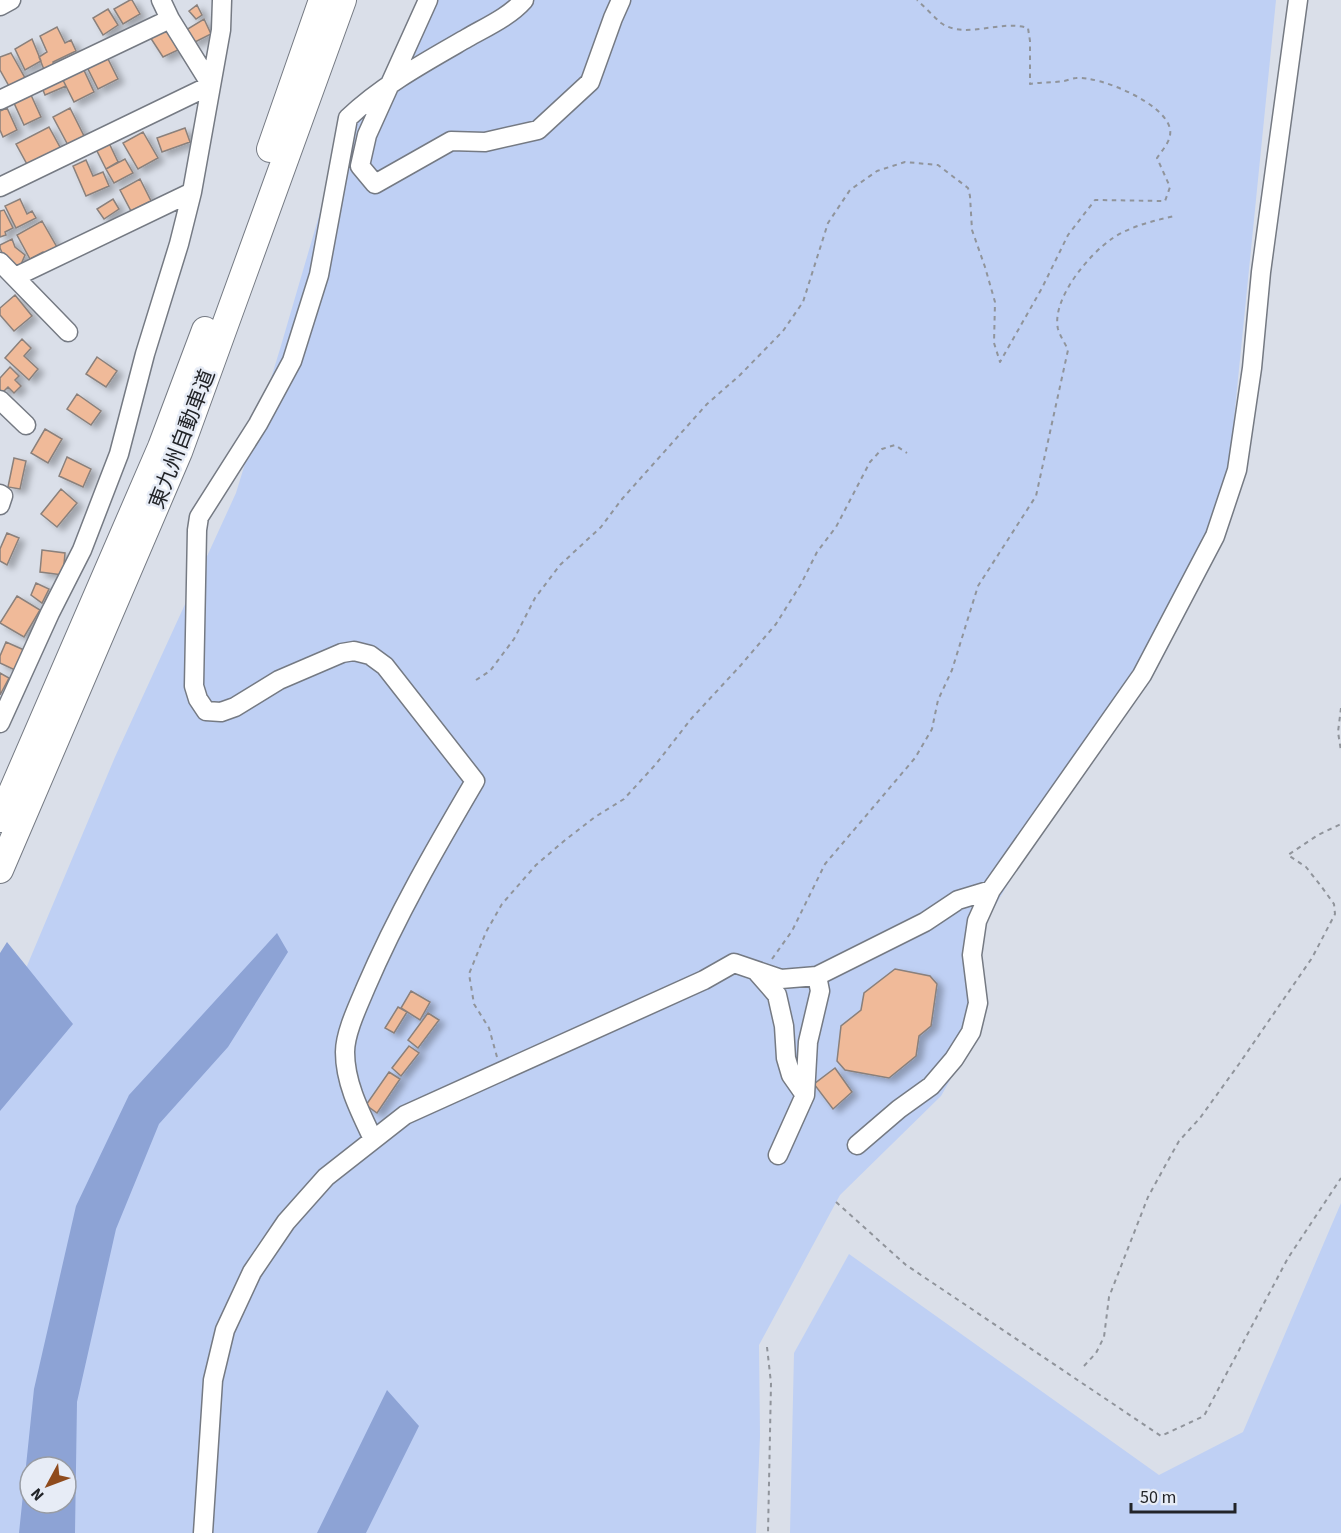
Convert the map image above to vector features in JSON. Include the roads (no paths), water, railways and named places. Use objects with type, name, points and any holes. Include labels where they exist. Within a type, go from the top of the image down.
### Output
[{"type":"highway","name":"東九州自動車道","points":[[0,819],[161,447],[235,250],[322,0]]},
{"type":"highway","name":"東九州自動車道","points":[[0,870],[179,452],[343,0]]},
{"type":"street","points":[[0,6],[11,0]]},
{"type":"street","points":[[161,0],[170,19],[211,85]]},
{"type":"street","points":[[0,723],[50,613],[82,550],[118,454],[192,192],[221,30],[222,0]]},
{"type":"street","points":[[428,0],[367,135],[360,166],[375,184],[451,141],[485,142],[537,130],[590,82],[621,0]]},
{"type":"street","points":[[373,1139],[357,1106],[348,1075],[345,1051],[355,1015],[379,957],[413,886],[475,781],[385,666],[370,655],[354,651],[342,653],[279,680],[235,707],[221,712],[206,711],[198,699],[194,686],[199,517],[258,424],[292,361],[319,275],[348,118],[360,106],[428,61],[504,16],[524,0]]},
{"type":"street","points":[[857,1145],[899,1109],[931,1086],[954,1059],[970,1032],[978,1003],[972,955],[977,921],[991,890],[1142,675],[1215,536],[1237,470],[1298,0]]},
{"type":"street","points":[[0,100],[170,19]]},
{"type":"street","points":[[0,187],[211,85]]},
{"type":"street","points":[[15,277],[192,192]]},
{"type":"street","points":[[0,262],[68,332]]},
{"type":"street","points":[[0,400],[26,425]]},
{"type":"street","points":[[0,494],[3,496],[0,505]]},
{"type":"street","points":[[203,1533],[213,1380],[225,1330],[252,1272],[286,1222],[326,1177],[405,1115],[704,980],[734,963],[781,980],[817,976],[926,922],[958,900],[991,890]]},
{"type":"street","points":[[754,969],[777,995],[784,1026],[786,1058],[791,1076],[805,1095]]},
{"type":"street","points":[[778,1155],[805,1095],[808,1042],[820,991],[817,976]]}]
